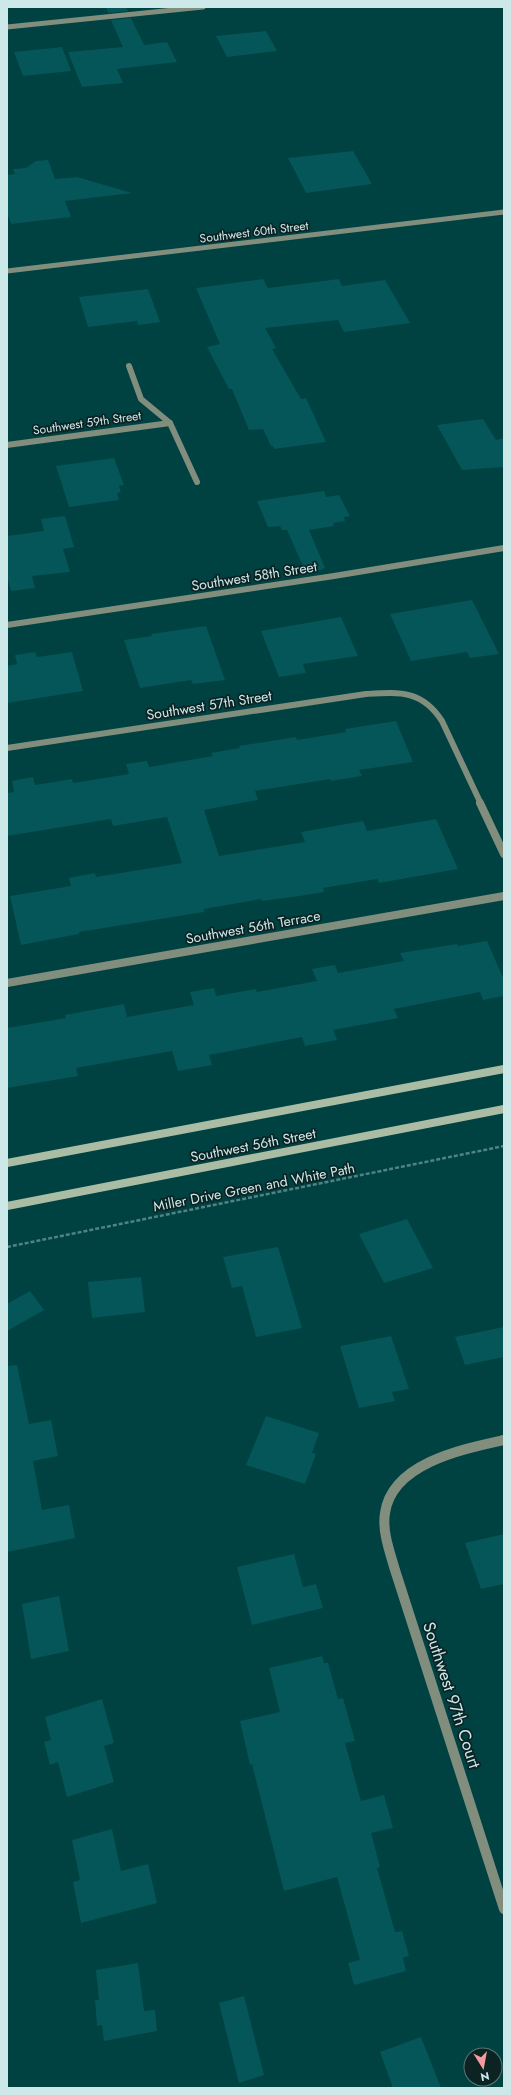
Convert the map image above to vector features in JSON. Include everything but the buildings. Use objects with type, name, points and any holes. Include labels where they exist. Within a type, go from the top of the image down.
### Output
[{"type":"main road","name":"Southwest 56th Street","points":[[7,1163],[504,1069]]},
{"type":"main road","name":"Southwest 56th Street","points":[[7,1206],[504,1110]]},
{"type":"street","points":[[7,27],[203,7]]},
{"type":"street","name":"Southwest 60th Street","points":[[7,271],[504,212]]},
{"type":"street","points":[[129,366],[141,399],[170,423],[197,482]]},
{"type":"street","name":"Southwest 59th Street","points":[[7,445],[170,423]]},
{"type":"street","name":"Southwest 58th Street","points":[[7,625],[327,577],[504,548]]},
{"type":"street","name":"Southwest 57th Street","points":[[7,748],[366,694],[401,694],[415,697],[428,703],[442,720],[504,854]]},
{"type":"street","name":"Southwest 56th Terrace","points":[[7,984],[504,896]]},
{"type":"street","name":"Southwest 97th Court","points":[[504,1440],[467,1448],[442,1456],[416,1469],[394,1489],[385,1511],[386,1538],[504,1909]]},
{"type":"path","name":"Miller Drive Green and White Path","points":[[7,1247],[504,1146]]}]
